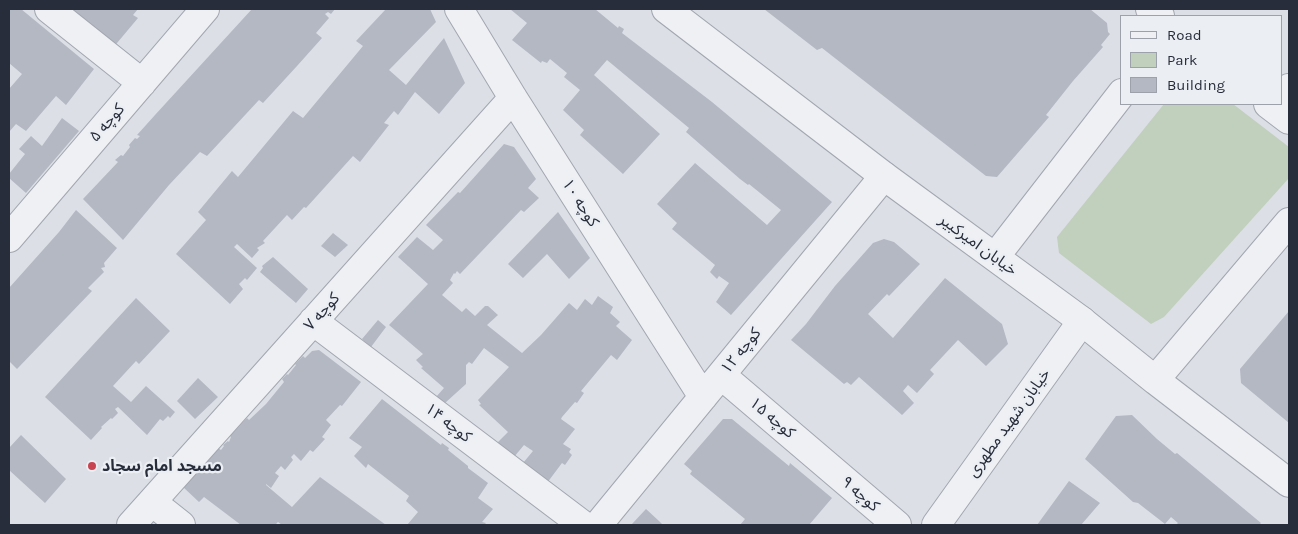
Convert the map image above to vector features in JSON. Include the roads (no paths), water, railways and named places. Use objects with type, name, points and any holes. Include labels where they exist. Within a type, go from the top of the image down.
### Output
[{"type":"street","points":[[49,9],[142,82]]},
{"type":"street","name":"کوچه ۵","points":[[9,238],[206,9]]},
{"type":"street","name":"کوچه ۱۰","points":[[460,9],[513,98],[703,397]]},
{"type":"street","name":"خیابان امیرکبیر","points":[[666,9],[884,176],[1082,320],[1156,380],[1289,482]]},
{"type":"street","points":[[994,257],[1120,96]]},
{"type":"street","name":"کوچه ۷","points":[[131,525],[513,98]]},
{"type":"street","name":"کوچه ۱۲","points":[[598,525],[884,176]]},
{"type":"street","points":[[1156,380],[1289,222]]},
{"type":"street","name":"خیابان شهید مطهری","points":[[936,525],[1082,320]]},
{"type":"street","name":"کوچه ۱۴","points":[[313,321],[583,525]]},
{"type":"street","name":"کوچه ۱۵","points":[[721,375],[823,462]]},
{"type":"street","name":"کوچه ۹","points":[[823,462],[897,525]]},
{"type":"street","points":[[152,502],[181,525]]},
{"type":"place","name":"مسجد امام سجاد","points":[[92,466]]}]
